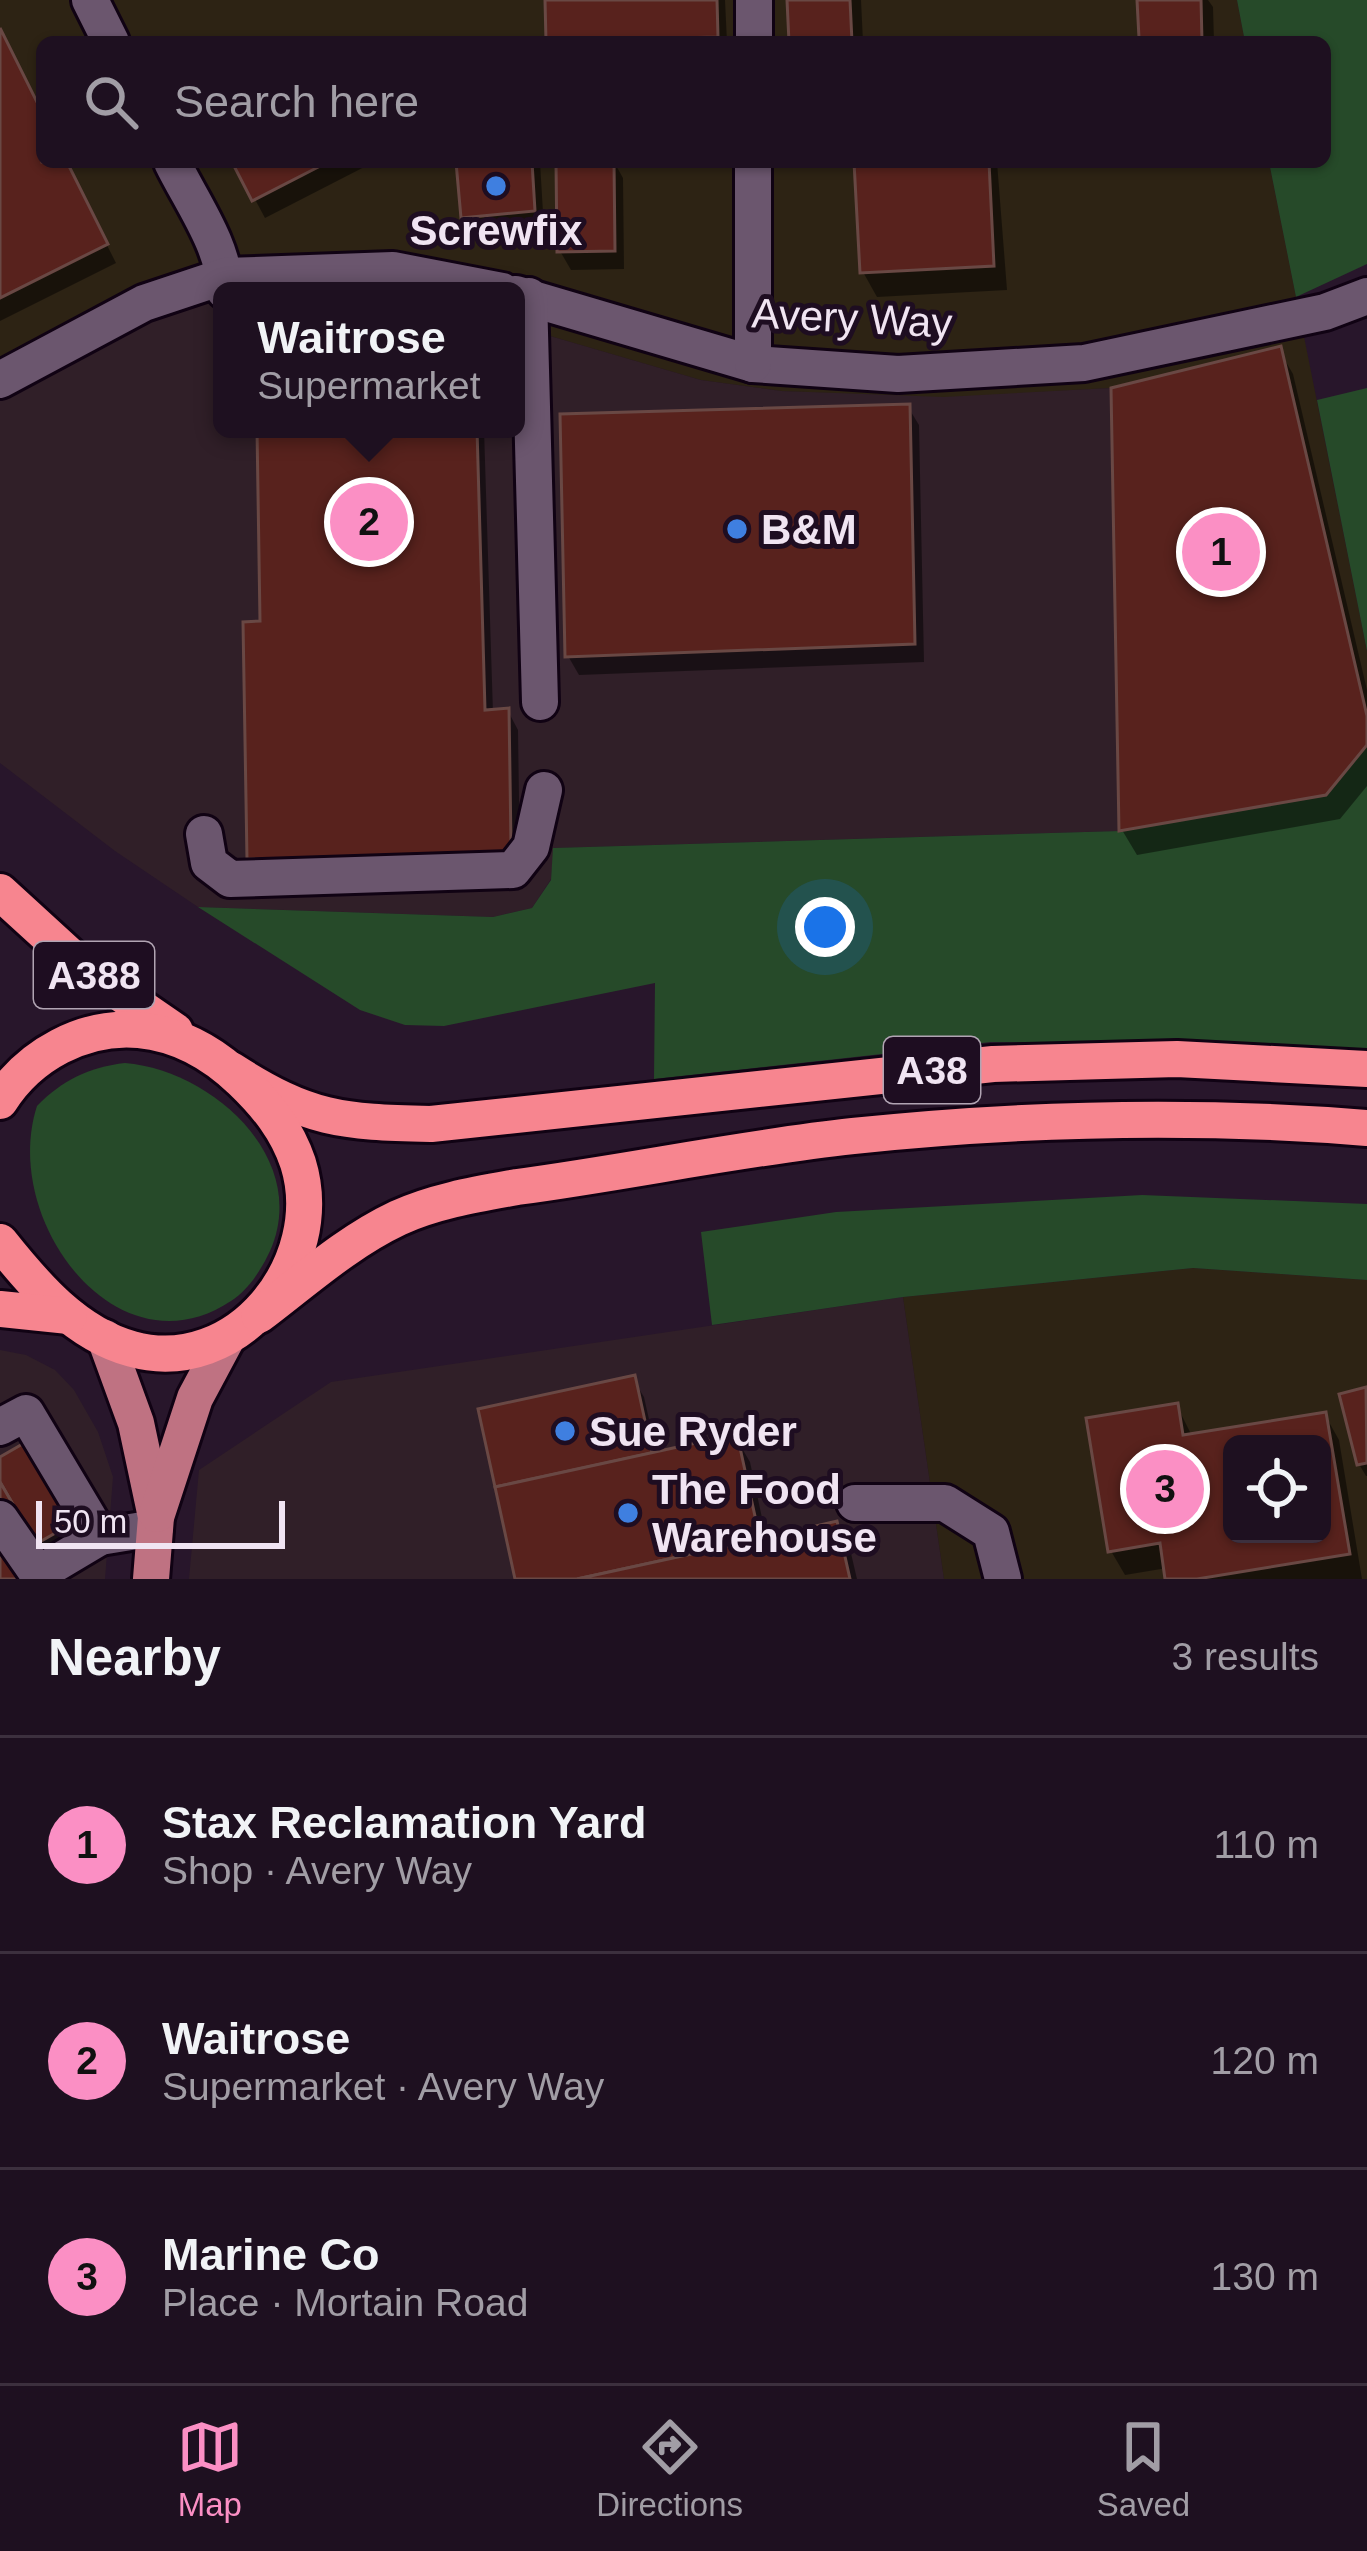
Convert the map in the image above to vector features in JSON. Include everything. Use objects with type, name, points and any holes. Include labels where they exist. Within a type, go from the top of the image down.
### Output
[{"type":"highway","name":"A388","points":[[0,892],[82,967],[197,1046]]},
{"type":"highway","points":[[0,1101],[24,1072],[70,1041],[132,1029],[165,1033],[197,1046],[266,1104],[299,1167],[302,1200],[295,1247],[276,1291],[259,1315],[226,1340],[201,1351],[161,1355],[104,1338],[69,1316],[0,1242]]},
{"type":"highway","name":"A38","points":[[231,1070],[275,1098],[316,1115],[363,1123],[431,1124],[993,1064],[1178,1059],[1367,1069]]},
{"type":"highway","name":"A38","points":[[259,1315],[361,1238],[402,1216],[517,1187],[849,1136],[986,1125],[1137,1118],[1367,1128]]},
{"type":"highway","points":[[0,1309],[69,1316]]},
{"type":"main road","points":[[104,1338],[136,1423],[156,1522]]},
{"type":"main road","points":[[151,1579],[156,1522],[195,1397],[226,1340]]},
{"type":"street","points":[[90,0],[108,36]]},
{"type":"street","points":[[754,0],[754,36]]},
{"type":"street","points":[[175,168],[225,282]]},
{"type":"street","points":[[753,364],[754,168]]},
{"type":"street","name":"Avery Way","points":[[238,282],[393,270],[454,282]]},
{"type":"street","name":"Avery Way","points":[[0,380],[144,303],[213,286]]},
{"type":"street","name":"Avery Way","points":[[525,297],[753,364],[898,374],[1084,363],[1325,312],[1367,296]]},
{"type":"street","points":[[524,438],[540,702]]},
{"type":"street","points":[[204,834],[209,863],[230,880],[513,870],[532,847],[544,790]]},
{"type":"street","points":[[0,1427],[26,1413],[100,1537]]},
{"type":"street","points":[[855,1503],[945,1503],[992,1532],[1003,1579]]},
{"type":"street","points":[[0,1519],[38,1574],[100,1537],[156,1522]]},
{"type":"shaded area","points":[[0,0],[1237,0],[1244,36],[36,36],[36,168],[1270,168],[1367,651],[1367,745],[1326,795],[1119,831],[1110,388],[944,397],[782,391],[701,380],[525,329],[525,282],[213,282],[213,293],[151,308],[0,392]]},
{"type":"shaded area","points":[[213,293],[213,438],[525,438],[525,329],[701,380],[782,391],[944,396],[1111,388],[1119,831],[554,848],[551,879],[532,908],[493,917],[198,907],[0,763],[0,392],[151,308]]},
{"type":"shaded area","points":[[1193,1268],[1367,1280],[1367,1579],[944,1579],[903,1297]]},
{"type":"shaded area","points":[[903,1297],[944,1579],[189,1579],[199,1470],[331,1382]]},
{"type":"shaded area","points":[[0,1350],[26,1355],[55,1370],[74,1390],[98,1432],[113,1477],[105,1579],[0,1579]]},
{"type":"green space","points":[[1237,0],[1367,0],[1367,264],[1296,297],[1270,168],[1331,168],[1331,36],[1244,36]]},
{"type":"green space","points":[[1367,388],[1367,651],[1317,400]]},
{"type":"green space","points":[[1367,745],[1367,1056],[1179,1043],[991,1042],[654,1079],[655,983],[444,1026],[405,1025],[360,1010],[198,907],[493,917],[532,908],[551,880],[553,848],[1120,831],[1326,795]]},
{"type":"green space","points":[[125,1063],[158,1069],[219,1101],[265,1152],[277,1183],[279,1217],[270,1251],[258,1272],[231,1301],[188,1319],[147,1319],[110,1303],[77,1275],[52,1238],[36,1195],[30,1150],[37,1106],[77,1076]]},
{"type":"green space","points":[[1142,1195],[1367,1204],[1367,1280],[1193,1268],[903,1297],[712,1325],[701,1232],[836,1212]]},
{"type":"building","points":[[545,0],[717,0],[718,36],[546,36]]},
{"type":"building","points":[[787,0],[850,0],[852,36],[789,36]]},
{"type":"building","points":[[1137,0],[1201,0],[1202,36],[1139,36]]},
{"type":"building","points":[[0,28],[36,100],[36,168],[70,168],[108,244],[0,298]]},
{"type":"building","points":[[235,168],[316,168],[252,201]]},
{"type":"building","name":"Screwfix","points":[[457,168],[532,168],[535,211],[461,218]]},
{"type":"building","points":[[556,168],[614,168],[615,251],[557,252]]},
{"type":"building","points":[[854,168],[989,168],[994,266],[860,273]]},
{"type":"building","points":[[1281,346],[1367,716],[1367,745],[1326,795],[1119,831],[1111,388]]},
{"type":"building","name":"B&M","points":[[910,404],[915,644],[565,657],[560,414]]},
{"type":"building","points":[[257,438],[477,438],[485,710],[509,708],[511,845],[500,858],[247,859],[243,622],[260,621]]},
{"type":"building","name":"Sue Ryder","points":[[635,1375],[652,1453],[495,1487],[478,1409]]},
{"type":"building","points":[[1366,1387],[1367,1463],[1357,1465],[1339,1394]]},
{"type":"building","points":[[1178,1403],[1183,1435],[1326,1412],[1330,1435],[1223,1435],[1223,1543],[1331,1543],[1331,1442],[1350,1554],[1197,1579],[1165,1579],[1160,1543],[1108,1552],[1086,1418]]},
{"type":"building","name":"The Food Warehouse","points":[[737,1434],[760,1539],[577,1579],[515,1579],[495,1487]]},
{"type":"building","points":[[26,1442],[73,1523],[36,1544],[0,1482],[0,1457]]},
{"type":"building","points":[[0,1482],[39,1549],[31,1579],[0,1579]]},
{"type":"building","points":[[837,1521],[850,1579],[577,1579],[760,1539]]},
{"type":"place","name":"Screwfix","points":[[496,186]]},
{"type":"place","name":"Waitrose","points":[[369,522]]},
{"type":"place","name":"B&M","points":[[737,529]]},
{"type":"place","name":"Stax Reclamation Yard","points":[[1221,552]]},
{"type":"place","name":"Sue Ryder","points":[[565,1431]]},
{"type":"place","name":"Marine Co","points":[[1165,1489]]},
{"type":"place","name":"The Food Warehouse","points":[[628,1513]]}]
